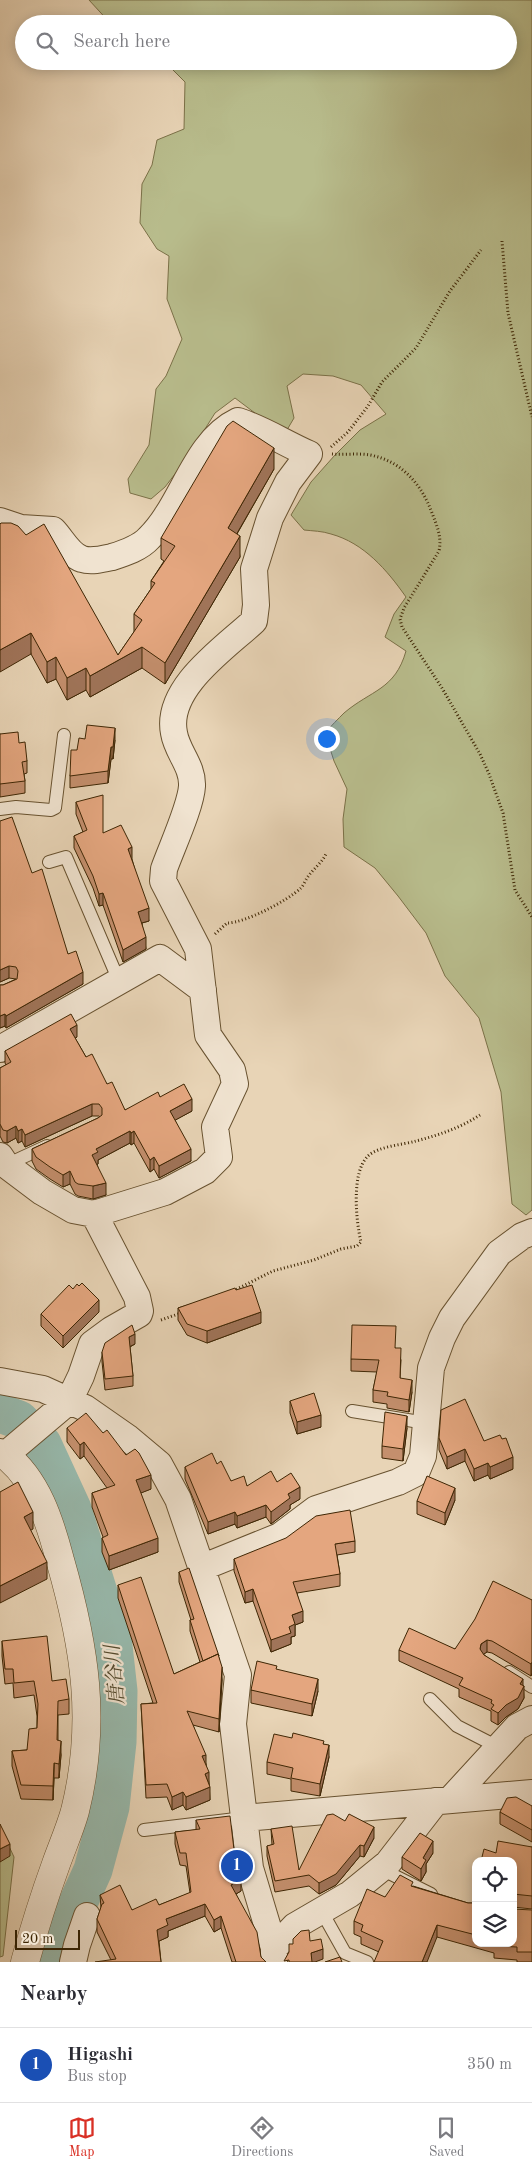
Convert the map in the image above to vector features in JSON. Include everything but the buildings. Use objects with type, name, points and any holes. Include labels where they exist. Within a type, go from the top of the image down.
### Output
[{"type":"street","points":[[0,522],[21,528],[53,530],[69,551],[82,559],[108,558],[135,548],[150,538],[174,504],[213,438],[227,426],[238,421],[260,428],[281,442],[308,454],[288,482],[270,518],[264,535],[254,569],[256,604],[254,621],[193,676],[175,707],[173,732],[178,749],[188,764],[192,786],[164,869],[163,880],[198,949],[208,1035],[232,1070],[235,1084],[215,1128],[219,1157],[205,1172],[165,1192],[94,1214],[73,1210],[42,1192],[3,1160]]},
{"type":"street","points":[[0,1049],[160,958],[202,990]]},
{"type":"street","points":[[25,1962],[34,1927],[75,1812],[86,1749],[88,1700],[81,1649],[66,1579],[48,1517],[8,1450],[46,1422],[69,1401],[81,1376],[92,1344],[111,1330],[139,1314],[137,1297],[94,1214]]},
{"type":"street","points":[[201,1568],[280,1536],[316,1509],[398,1482],[416,1473],[423,1456],[431,1368],[452,1318],[499,1253],[522,1236],[532,1232]]},
{"type":"street","points":[[0,1381],[43,1389],[85,1408],[159,1464],[178,1499],[238,1675],[233,1724],[250,1868],[274,1955]]},
{"type":"street","points":[[274,1955],[295,1926],[350,1894],[380,1868],[388,1864],[443,1801],[517,1727],[532,1719]]},
{"type":"street","points":[[244,1818],[532,1793]]},
{"type":"street","points":[[74,1962],[77,1945],[87,1916]]},
{"type":"lane","points":[[0,809],[16,807],[51,810],[55,808],[64,735]]},
{"type":"lane","points":[[49,862],[66,857],[119,980]]},
{"type":"lane","points":[[3,1160],[59,1140]]},
{"type":"lane","points":[[352,1411],[426,1423]]},
{"type":"lane","points":[[496,1664],[532,1687]]},
{"type":"lane","points":[[430,1699],[457,1726],[498,1747]]},
{"type":"lane","points":[[144,1830],[244,1818]]},
{"type":"lane","points":[[380,1868],[412,1886],[439,1897]]},
{"type":"lane","points":[[322,1912],[345,1953],[367,1962]]},
{"type":"path","points":[[502,241],[508,313],[532,417]]},
{"type":"path","points":[[481,250],[450,290],[416,348],[382,382],[368,406],[348,432],[324,453],[370,455],[387,461],[408,474],[425,494],[439,534],[439,551],[404,608],[400,619],[402,627],[442,688],[480,754],[489,774],[503,812],[515,890],[532,918]]},
{"type":"path","points":[[198,949],[204,947],[227,923],[234,923],[270,907],[301,888],[308,877],[321,864],[326,854]]},
{"type":"path","points":[[229,1292],[273,1271],[314,1260],[341,1249],[357,1246],[361,1242],[358,1228],[357,1185],[362,1166],[368,1156],[380,1150],[454,1129],[480,1115]]},
{"type":"path","points":[[139,1314],[159,1320],[185,1312]]},
{"type":"green space","points":[[89,0],[532,0],[532,1210],[526,1215],[512,1204],[501,1092],[479,1018],[445,976],[426,933],[398,896],[375,868],[344,847],[343,819],[347,789],[334,761],[325,733],[354,705],[389,682],[401,664],[406,651],[385,637],[394,614],[406,597],[383,568],[364,551],[343,538],[331,534],[304,530],[291,515],[311,482],[335,455],[360,430],[386,414],[361,385],[333,376],[303,374],[287,386],[294,418],[284,435],[235,398],[215,413],[185,461],[165,487],[151,499],[130,493],[128,479],[149,445],[156,389],[166,376],[182,339],[167,299],[169,256],[157,249],[140,223],[142,184],[152,165],[157,140],[184,129],[185,82],[173,70],[517,70],[517,15],[103,15]]},
{"type":"green space","points":[[0,1827],[14,1857],[3,1956],[0,1957]]},
{"type":"waterway","name":"唐谷川","points":[[0,1413],[19,1420],[42,1444],[72,1509],[112,1637],[118,1691],[117,1742],[110,1807],[93,1870],[59,1945],[57,1962]]},
{"type":"place","name":"Higashi","points":[[237,1866]]}]
